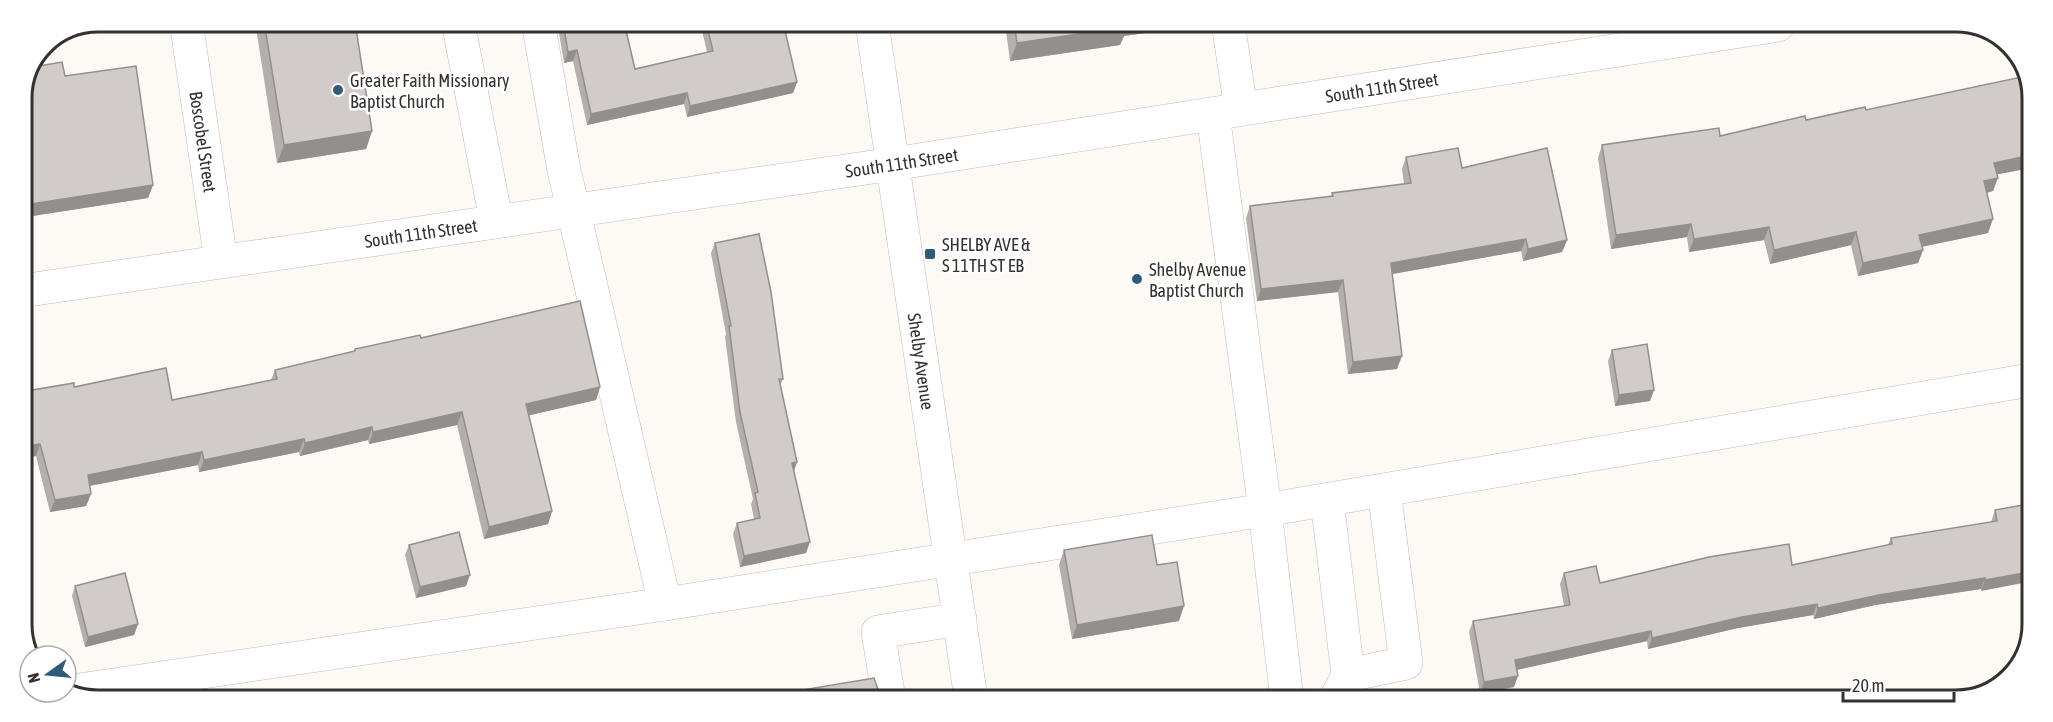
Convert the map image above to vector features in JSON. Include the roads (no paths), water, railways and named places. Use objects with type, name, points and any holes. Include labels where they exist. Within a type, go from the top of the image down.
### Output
[{"type":"street","name":"Boscobel Street","points":[[188,32],[221,261]]},
{"type":"street","points":[[460,32],[496,220]]},
{"type":"street","points":[[540,32],[564,170],[665,604]]},
{"type":"street","name":"Shelby Avenue","points":[[873,32],[970,690]]},
{"type":"street","points":[[1228,32],[1227,111],[1265,510],[1286,690]]},
{"type":"street","name":"South 11th Street","points":[[32,289],[893,164],[1733,32]]},
{"type":"street","points":[[86,689],[665,604],[1328,500],[2022,381]]},
{"type":"street","points":[[1328,500],[1341,687],[1406,663],[1384,490]]},
{"type":"street","points":[[888,690],[878,632],[960,619]]},
{"type":"place","name":"Greater Faith Missionary Baptist Church","points":[[338,90]]},
{"type":"place","name":"SHELBY AVE & S 11TH ST EB","points":[[930,254]]},
{"type":"place","name":"Shelby Avenue Baptist Church","points":[[1137,279]]}]
